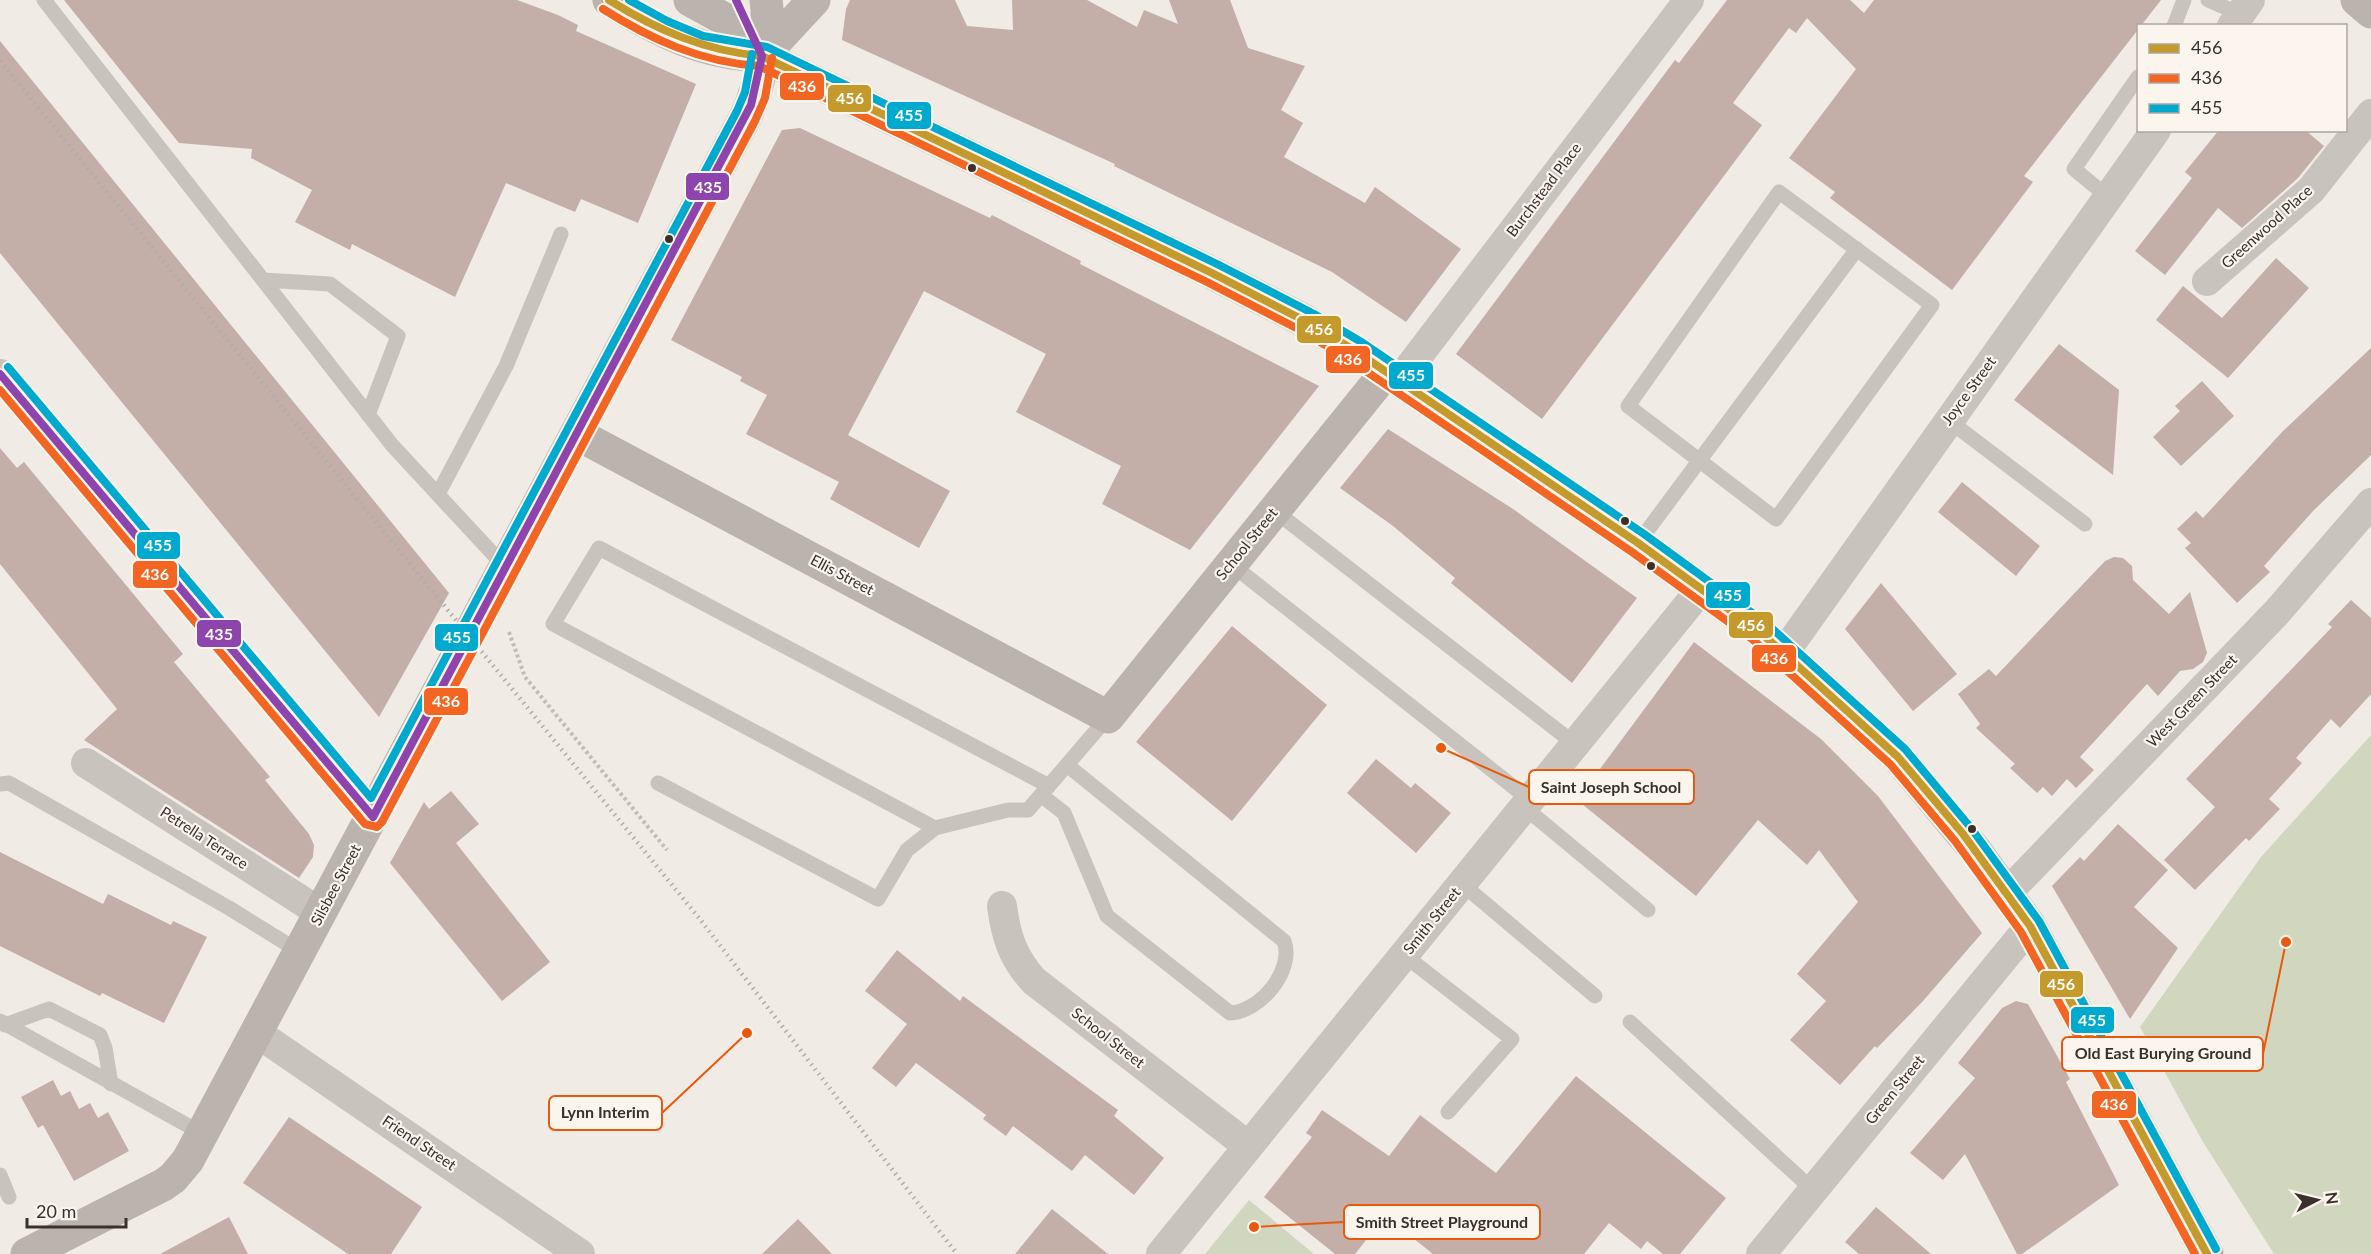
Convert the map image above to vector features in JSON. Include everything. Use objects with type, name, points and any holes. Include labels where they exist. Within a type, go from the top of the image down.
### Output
[{"type":"main road","points":[[609,0],[657,29],[695,46],[719,52],[762,56],[1248,290],[1334,337],[1702,588],[1784,653],[1898,757],[1963,834],[2007,892],[2030,927],[2207,1254]]},
{"type":"main road","points":[[690,0],[730,22],[762,56]]},
{"type":"main road","points":[[736,0],[762,56]]},
{"type":"main road","name":"Silsbee Street","points":[[27,1254],[168,1182],[188,1160],[746,116],[755,95],[762,56],[767,19],[766,0]]},
{"type":"main road","points":[[762,56],[814,0]]},
{"type":"main road","points":[[2357,0],[2371,12]]},
{"type":"main road","name":"School Street","points":[[1108,717],[1275,511],[1393,376]]},
{"type":"main road","name":"Ellis Street","points":[[577,434],[1108,717]]},
{"type":"street","name":"Burchstead Place","points":[[1393,376],[1689,0]]},
{"type":"street","name":"Greenwood Place","points":[[2206,281],[2311,190],[2371,114]]},
{"type":"street","name":"Joyce Street","points":[[1784,653],[2155,132]]},
{"type":"street","points":[[0,374],[373,817]]},
{"type":"street","name":"West Green Street","points":[[2007,892],[2277,612],[2371,503]]},
{"type":"street","name":"Smith Street","points":[[1161,1254],[1702,588]]},
{"type":"street","name":"Petrella Terrace","points":[[86,763],[321,913]]},
{"type":"street","name":"School Street","points":[[1002,906],[1010,948],[1034,981],[1248,1146]]},
{"type":"street","name":"Green Street","points":[[1761,1254],[2030,927]]},
{"type":"street","name":"Friend Street","points":[[257,1033],[566,1249]]},
{"type":"lane","points":[[44,0],[368,415],[438,494],[500,579]]},
{"type":"lane","points":[[2175,24],[2184,0]]},
{"type":"lane","points":[[2208,0],[2240,13]]},
{"type":"lane","points":[[2108,197],[2074,169],[2137,80]]},
{"type":"lane","points":[[1779,192],[1857,249],[1932,305],[1776,519],[1628,406],[1779,192]]},
{"type":"lane","points":[[438,494],[506,366],[561,234]]},
{"type":"lane","points":[[1638,543],[1701,462],[1857,249]]},
{"type":"lane","points":[[263,280],[330,284],[398,336],[368,415]]},
{"type":"lane","points":[[1948,420],[2085,524]]},
{"type":"lane","points":[[1275,511],[1575,744]]},
{"type":"lane","points":[[935,828],[553,624],[599,548],[1045,791],[1064,813],[1107,916],[1230,1013],[1241,1012],[1257,1005],[1286,968],[1288,950],[1284,941],[1067,765]]},
{"type":"lane","points":[[1232,564],[1527,804],[1648,910]]},
{"type":"lane","points":[[658,783],[878,899],[907,849],[935,828],[1008,810],[1028,810],[1108,717]]},
{"type":"lane","points":[[0,784],[9,783],[229,908],[300,952]]},
{"type":"lane","points":[[1462,884],[1595,996]]},
{"type":"lane","points":[[1404,955],[1512,1039],[1448,1112]]},
{"type":"lane","points":[[3,1023],[49,1009],[100,1035],[105,1048],[111,1084]]},
{"type":"lane","points":[[1630,1022],[1813,1190]]},
{"type":"lane","points":[[3,1023],[203,1134]]},
{"type":"lane","points":[[0,1175],[9,1197]]},
{"type":"path","points":[[500,579],[525,677],[667,850]]},
{"type":"green space","points":[[2371,735],[2371,1254],[2274,1254],[2203,1142],[2140,1027],[2261,857]]},
{"type":"green space","points":[[1249,1200],[1314,1254],[1205,1254]]},
{"type":"building","points":[[64,0],[517,0],[558,15],[578,25],[576,31],[696,84],[638,223],[581,199],[575,212],[506,183],[455,297],[352,244],[350,250],[295,222],[312,190],[251,158],[252,149],[179,143]]},
{"type":"building","points":[[850,0],[955,0],[967,26],[1013,30],[1012,0],[1087,0],[1137,27],[1144,10],[1178,24],[1169,0],[1230,0],[1248,48],[1305,66],[1281,110],[1303,123],[1284,157],[1365,203],[1375,187],[1461,249],[1406,322],[1332,272],[1114,166],[1115,164],[842,40],[846,9]]},
{"type":"building","points":[[1727,0],[1850,0],[1864,13],[1874,0],[2161,0],[2142,24],[2137,24],[2137,31],[2024,176],[2033,182],[1952,290],[1830,198],[1835,192],[1789,158],[1856,69],[1807,18],[1796,33],[1789,28],[1733,103],[1762,125],[1542,419],[1456,354],[1675,60],[1679,63]]},
{"type":"building","points":[[0,41],[449,593],[379,717],[0,253]]},
{"type":"building","points":[[800,128],[990,218],[992,215],[1081,261],[1080,264],[1319,386],[1190,550],[1102,504],[1121,466],[1016,412],[1046,354],[924,291],[848,435],[950,491],[919,548],[830,499],[839,482],[746,434],[767,395],[740,381],[742,377],[671,340],[782,130]]},
{"type":"building","points":[[2217,132],[2307,132],[2324,146],[2298,178],[2242,228],[2218,208],[2165,275],[2135,251],[2192,178],[2185,172]]},
{"type":"building","points":[[2276,258],[2309,288],[2228,378],[2156,320],[2183,286],[2222,318]]},
{"type":"building","points":[[2059,344],[2119,390],[2113,475],[2014,400]]},
{"type":"building","points":[[2371,348],[2371,455],[2313,511],[2264,566],[2270,572],[2237,603],[2185,548],[2191,543],[2177,529],[2196,511],[2203,518],[2283,431]]},
{"type":"building","points":[[2202,381],[2234,416],[2181,466],[2153,437],[2180,411],[2175,406]]},
{"type":"building","points":[[1388,429],[1513,509],[1637,598],[1572,683],[1451,583],[1455,578],[1393,526],[1340,488]]},
{"type":"building","points":[[0,448],[17,468],[24,462],[183,654],[174,662],[270,777],[265,780],[309,834],[314,845],[313,857],[299,878],[84,740],[117,709],[0,564]]},
{"type":"building","points":[[1962,482],[2040,546],[2016,576],[1938,512]]},
{"type":"building","points":[[2114,557],[2123,558],[2132,566],[2133,580],[2169,614],[2190,592],[2207,653],[2203,662],[2193,669],[2180,671],[2158,696],[2147,684],[2080,757],[2094,770],[2076,788],[2067,779],[2052,796],[2043,787],[2037,793],[2010,768],[2015,764],[1976,728],[1980,724],[1958,694],[1989,669],[1996,676],[2105,561]]},
{"type":"building","points":[[1881,583],[1957,674],[1913,711],[1845,629]]},
{"type":"building","points":[[2351,600],[2371,618],[2371,694],[2340,728],[2331,719],[2296,758],[2302,763],[2269,799],[2280,809],[2249,841],[2246,838],[2195,890],[2164,860],[2215,807],[2186,779],[2332,627],[2328,624]]},
{"type":"building","points":[[1232,626],[1327,705],[1232,821],[1136,742]]},
{"type":"building","points":[[1694,642],[1821,739],[1878,796],[1982,933],[1923,1001],[1877,1048],[1875,1046],[1840,1085],[1790,1040],[1826,1001],[1797,974],[1858,902],[1819,850],[1807,865],[1758,820],[1696,896],[1577,800]]},
{"type":"building","points":[[1376,759],[1411,788],[1415,783],[1451,813],[1416,853],[1347,793]]},
{"type":"building","points":[[451,791],[479,824],[456,843],[550,962],[502,1001],[390,863],[424,802],[429,809]]},
{"type":"building","points":[[2118,824],[2168,870],[2134,907],[2178,948],[2130,1019],[2052,886],[2080,857],[2084,861]]},
{"type":"building","points":[[0,852],[103,904],[108,894],[171,925],[173,921],[207,937],[164,1023],[102,993],[100,996],[0,946]]},
{"type":"building","points":[[897,950],[960,1001],[963,996],[1118,1110],[1114,1116],[1164,1158],[1134,1195],[1085,1155],[1072,1171],[1013,1126],[1006,1136],[983,1119],[986,1115],[916,1063],[896,1087],[872,1068],[907,1024],[865,991]]},
{"type":"building","points":[[2016,1001],[2028,1004],[2070,1079],[2066,1082],[2119,1185],[2022,1254],[2017,1254],[1965,1154],[1943,1180],[1910,1153],[1975,1078],[1958,1063],[2002,1008]]},
{"type":"building","points":[[1576,1076],[1726,1198],[1680,1254],[1663,1254],[1647,1241],[1641,1249],[1609,1223],[1584,1254],[1433,1254],[1385,1216],[1355,1254],[1335,1254],[1264,1197],[1312,1137],[1306,1133],[1322,1110],[1389,1156],[1420,1115],[1496,1173]]},
{"type":"building","points":[[53,1080],[61,1096],[70,1091],[79,1109],[90,1103],[98,1118],[108,1112],[129,1151],[74,1181],[43,1125],[38,1128],[21,1097]]},
{"type":"building","points":[[289,1117],[422,1207],[391,1254],[348,1254],[243,1183]]},
{"type":"building","points":[[1876,1207],[1931,1254],[1859,1254],[1845,1242]]},
{"type":"building","points":[[1052,1209],[1108,1254],[1015,1254]]},
{"type":"building","points":[[229,1217],[248,1254],[160,1254]]},
{"type":"building","points":[[798,1219],[832,1254],[762,1254]]},
{"type":"railway","points":[[0,61],[699,918],[957,1254]]},
{"type":"transit line","name":"456","points":[[609,0],[663,30],[701,44],[762,56],[1212,273],[1309,323],[1357,352],[1638,543],[1759,631],[1898,757],[1963,834],[2030,926],[2207,1254]]},
{"type":"transit line","name":"455","points":[[629,0],[667,21],[703,36],[767,47],[1217,264],[1314,314],[1363,343],[1644,534],[1766,623],[1905,749],[1971,828],[2039,921],[2216,1249]]},
{"type":"transit line","name":"435","points":[[0,374],[373,817],[751,105],[762,56],[736,0]]},
{"type":"transit line","name":"436","points":[[603,9],[678,48],[717,60],[759,66],[1207,282],[1304,332],[1351,361],[1632,552],[1752,639],[1890,764],[1955,841],[2021,932],[2195,1254]]},
{"type":"transit line","name":"455","points":[[8,367],[371,798],[737,111],[745,92],[752,54]]},
{"type":"transit line","name":"436","points":[[0,390],[365,824],[377,827],[382,822],[755,121],[765,98],[772,58]]},
{"type":"place","name":"Saint Joseph School","points":[[1441,748]]},
{"type":"place","name":"Old East Burying Ground","points":[[2286,942]]},
{"type":"place","name":"Lynn Interim","points":[[747,1033]]},
{"type":"place","name":"Smith Street Playground","points":[[1254,1227]]}]
